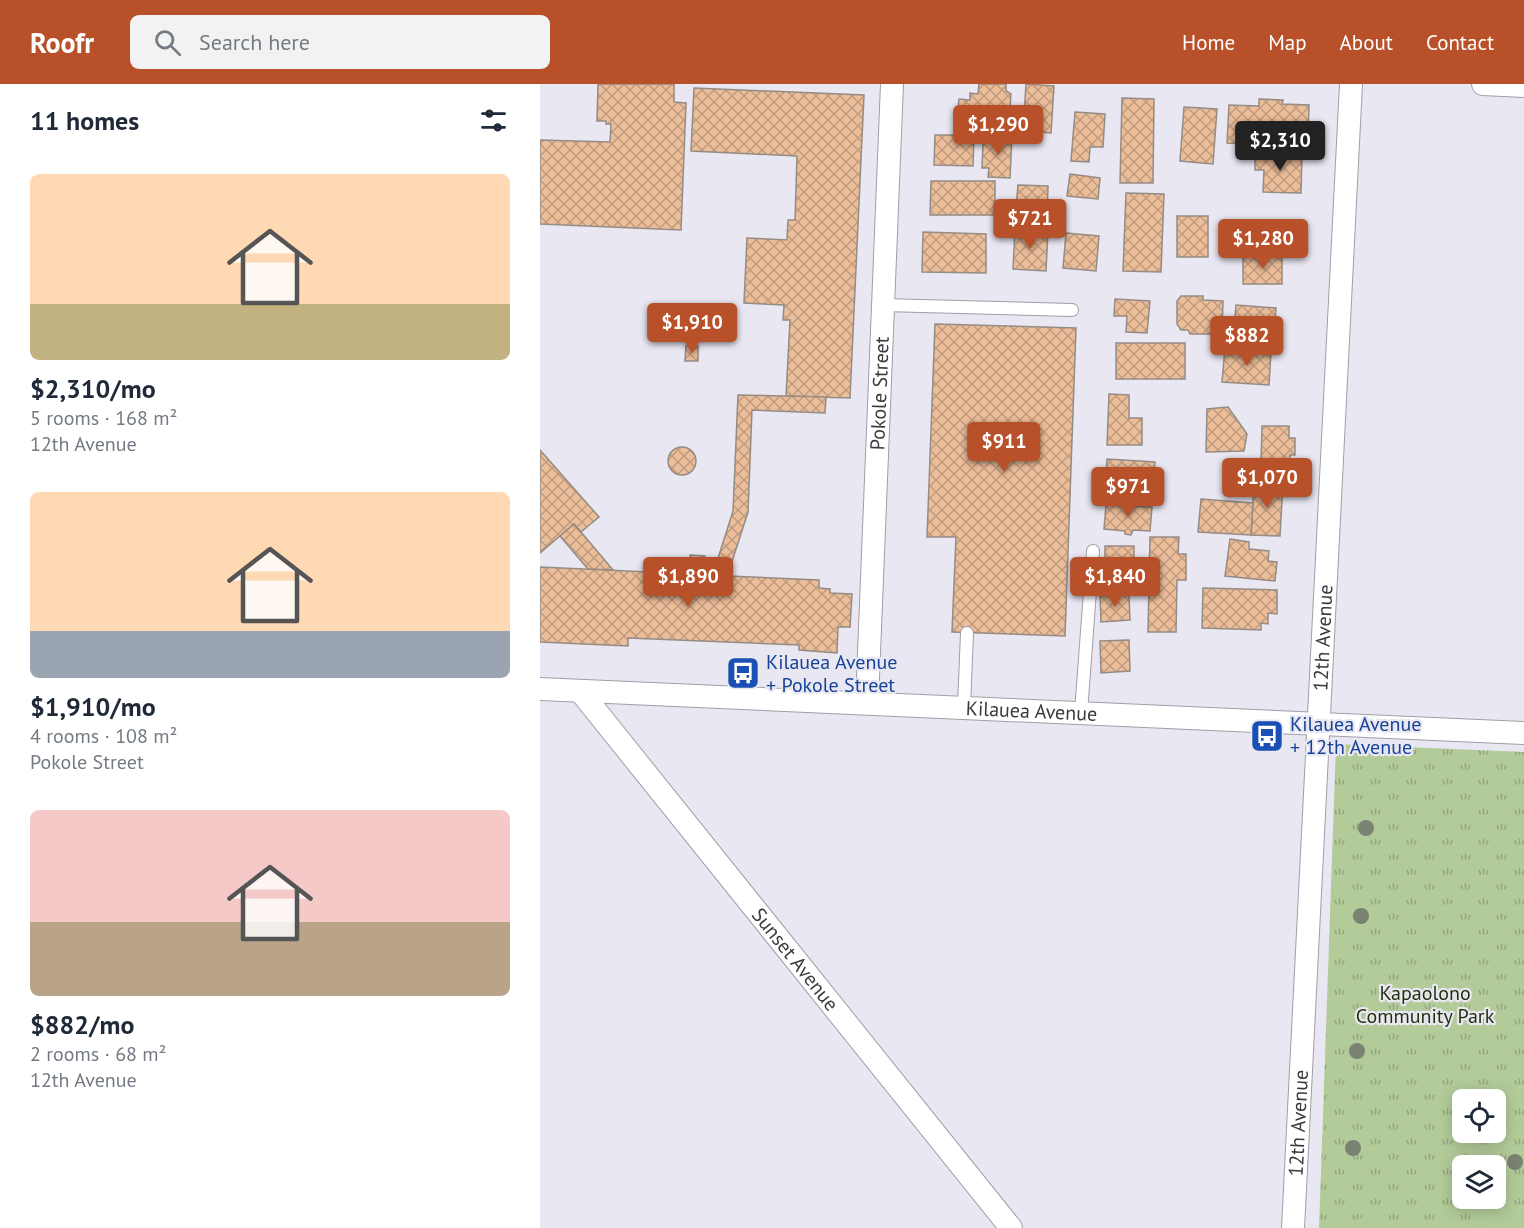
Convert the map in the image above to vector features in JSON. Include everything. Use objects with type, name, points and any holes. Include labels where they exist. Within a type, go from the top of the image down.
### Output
[{"type":"street","name":"Pokole Street","points":[[867,702],[892,84]]},
{"type":"street","name":"12th Avenue","points":[[1293,1228],[1351,84]]},
{"type":"street","points":[[1483,84],[1524,86]]},
{"type":"street","name":"Kilauea Avenue","points":[[540,689],[1524,733]]},
{"type":"street","name":"Sunset Avenue","points":[[580,691],[1011,1228]]},
{"type":"lane","points":[[883,305],[1072,310]]},
{"type":"lane","points":[[1080,712],[1093,551]]},
{"type":"lane","points":[[964,707],[967,633]]},
{"type":"green space","name":"Kapaolono Community Park","points":[[1336,744],[1524,752],[1524,1228],[1319,1228]]},
{"type":"green space","points":[[1524,1208],[1524,1228],[1471,1228],[1473,1209]]},
{"type":"green space","points":[[1360,1218],[1397,1220],[1396,1228],[1360,1228]]},
{"type":"green space","points":[[1410,1221],[1448,1223],[1448,1228],[1410,1228]]},
{"type":"building","points":[[598,84],[674,84],[674,102],[686,103],[681,230],[540,224],[540,140],[610,142],[611,124],[606,124],[606,121],[597,121]]},
{"type":"building","points":[[979,84],[1006,84],[1006,91],[1011,94],[1009,123],[957,120],[959,99],[970,100],[970,93],[978,94]]},
{"type":"building","points":[[1026,84],[1054,86],[1051,133],[1023,131]]},
{"type":"building","points":[[694,88],[864,95],[850,398],[786,396],[790,320],[783,320],[784,305],[744,303],[747,238],[787,240],[788,220],[795,220],[797,156],[691,151]]},
{"type":"building","points":[[1122,98],[1154,99],[1153,183],[1120,183]]},
{"type":"building","points":[[1259,99],[1283,100],[1282,104],[1309,105],[1308,137],[1254,135],[1253,144],[1227,143],[1229,105],[1259,106]]},
{"type":"building","points":[[1184,107],[1217,109],[1213,164],[1180,161]]},
{"type":"building","points":[[1075,112],[1105,114],[1103,147],[1090,147],[1089,162],[1071,161]]},
{"type":"building","points":[[990,134],[1012,135],[1010,178],[988,177],[989,168],[982,168],[983,143],[989,143]]},
{"type":"building","points":[[935,135],[974,135],[973,166],[934,165]]},
{"type":"building","points":[[1255,152],[1302,154],[1301,193],[1263,192],[1264,170],[1255,170]]},
{"type":"building","points":[[1070,174],[1100,178],[1098,199],[1067,196]]},
{"type":"building","points":[[931,181],[995,181],[995,215],[930,215]]},
{"type":"building","points":[[1018,185],[1048,186],[1047,220],[1015,218]]},
{"type":"building","points":[[1126,193],[1164,194],[1161,272],[1123,271]]},
{"type":"building","points":[[1177,216],[1208,216],[1208,257],[1177,257]]},
{"type":"building","points":[[1015,229],[1048,231],[1046,271],[1013,269]]},
{"type":"building","points":[[923,232],[986,234],[986,273],[922,272]]},
{"type":"building","points":[[1066,233],[1099,236],[1096,271],[1063,268]]},
{"type":"building","points":[[1243,256],[1282,256],[1282,284],[1243,284]]},
{"type":"building","points":[[1181,296],[1203,296],[1203,300],[1223,301],[1222,331],[1212,331],[1211,334],[1190,334],[1188,330],[1181,330],[1177,324],[1177,301]]},
{"type":"building","points":[[1115,299],[1150,301],[1147,333],[1126,332],[1127,316],[1114,316]]},
{"type":"building","points":[[1236,305],[1276,308],[1274,331],[1234,328]]},
{"type":"building","points":[[935,324],[1076,328],[1065,636],[952,632],[956,537],[927,537]]},
{"type":"building","points":[[1116,343],[1185,343],[1185,379],[1116,379]]},
{"type":"building","points":[[686,346],[698,346],[698,361],[685,361]]},
{"type":"building","points":[[1225,348],[1271,352],[1269,385],[1222,382]]},
{"type":"building","points":[[1109,394],[1129,395],[1129,418],[1142,418],[1142,445],[1107,445]]},
{"type":"building","points":[[738,395],[826,397],[825,413],[752,410],[748,512],[728,574],[713,574],[733,511]]},
{"type":"building","points":[[1228,407],[1247,434],[1244,451],[1206,452],[1207,409]]},
{"type":"building","points":[[1262,426],[1289,426],[1289,438],[1295,438],[1295,455],[1290,455],[1290,462],[1261,462]]},
{"type":"building","points":[[682,447],[692,451],[696,461],[692,471],[682,475],[672,471],[668,461],[672,451]]},
{"type":"building","points":[[540,450],[599,517],[581,532],[574,524],[540,553]]},
{"type":"building","points":[[1107,459],[1155,462],[1153,489],[1105,486]]},
{"type":"building","points":[[1254,482],[1283,483],[1280,536],[1251,535]]},
{"type":"building","points":[[1201,499],[1253,503],[1251,535],[1198,532]]},
{"type":"building","points":[[1106,505],[1152,507],[1150,531],[1133,530],[1131,535],[1125,534],[1125,531],[1104,529]]},
{"type":"building","points":[[574,524],[613,570],[588,569],[560,536]]},
{"type":"building","points":[[1150,537],[1179,537],[1178,554],[1186,554],[1186,580],[1177,580],[1176,632],[1148,632]]},
{"type":"building","points":[[1230,539],[1249,542],[1249,549],[1269,551],[1268,561],[1277,562],[1275,581],[1225,576]]},
{"type":"building","points":[[1105,546],[1134,546],[1134,572],[1105,573]]},
{"type":"building","points":[[690,555],[705,556],[704,573],[819,580],[819,588],[830,589],[830,593],[852,594],[850,627],[838,627],[837,653],[799,650],[799,645],[628,638],[628,646],[540,642],[540,567],[649,572],[649,563],[690,565]]},
{"type":"building","points":[[1203,588],[1277,590],[1277,614],[1268,613],[1268,624],[1261,623],[1261,630],[1202,628]]},
{"type":"building","points":[[1129,595],[1130,620],[1101,622],[1100,596]]},
{"type":"building","points":[[1129,640],[1130,671],[1101,673],[1100,641]]},
{"type":"place","name":"Kilauea Avenue + Pokole Street","points":[[743,673]]},
{"type":"place","name":"Kilauea Avenue + 12th Avenue","points":[[1267,736]]}]
